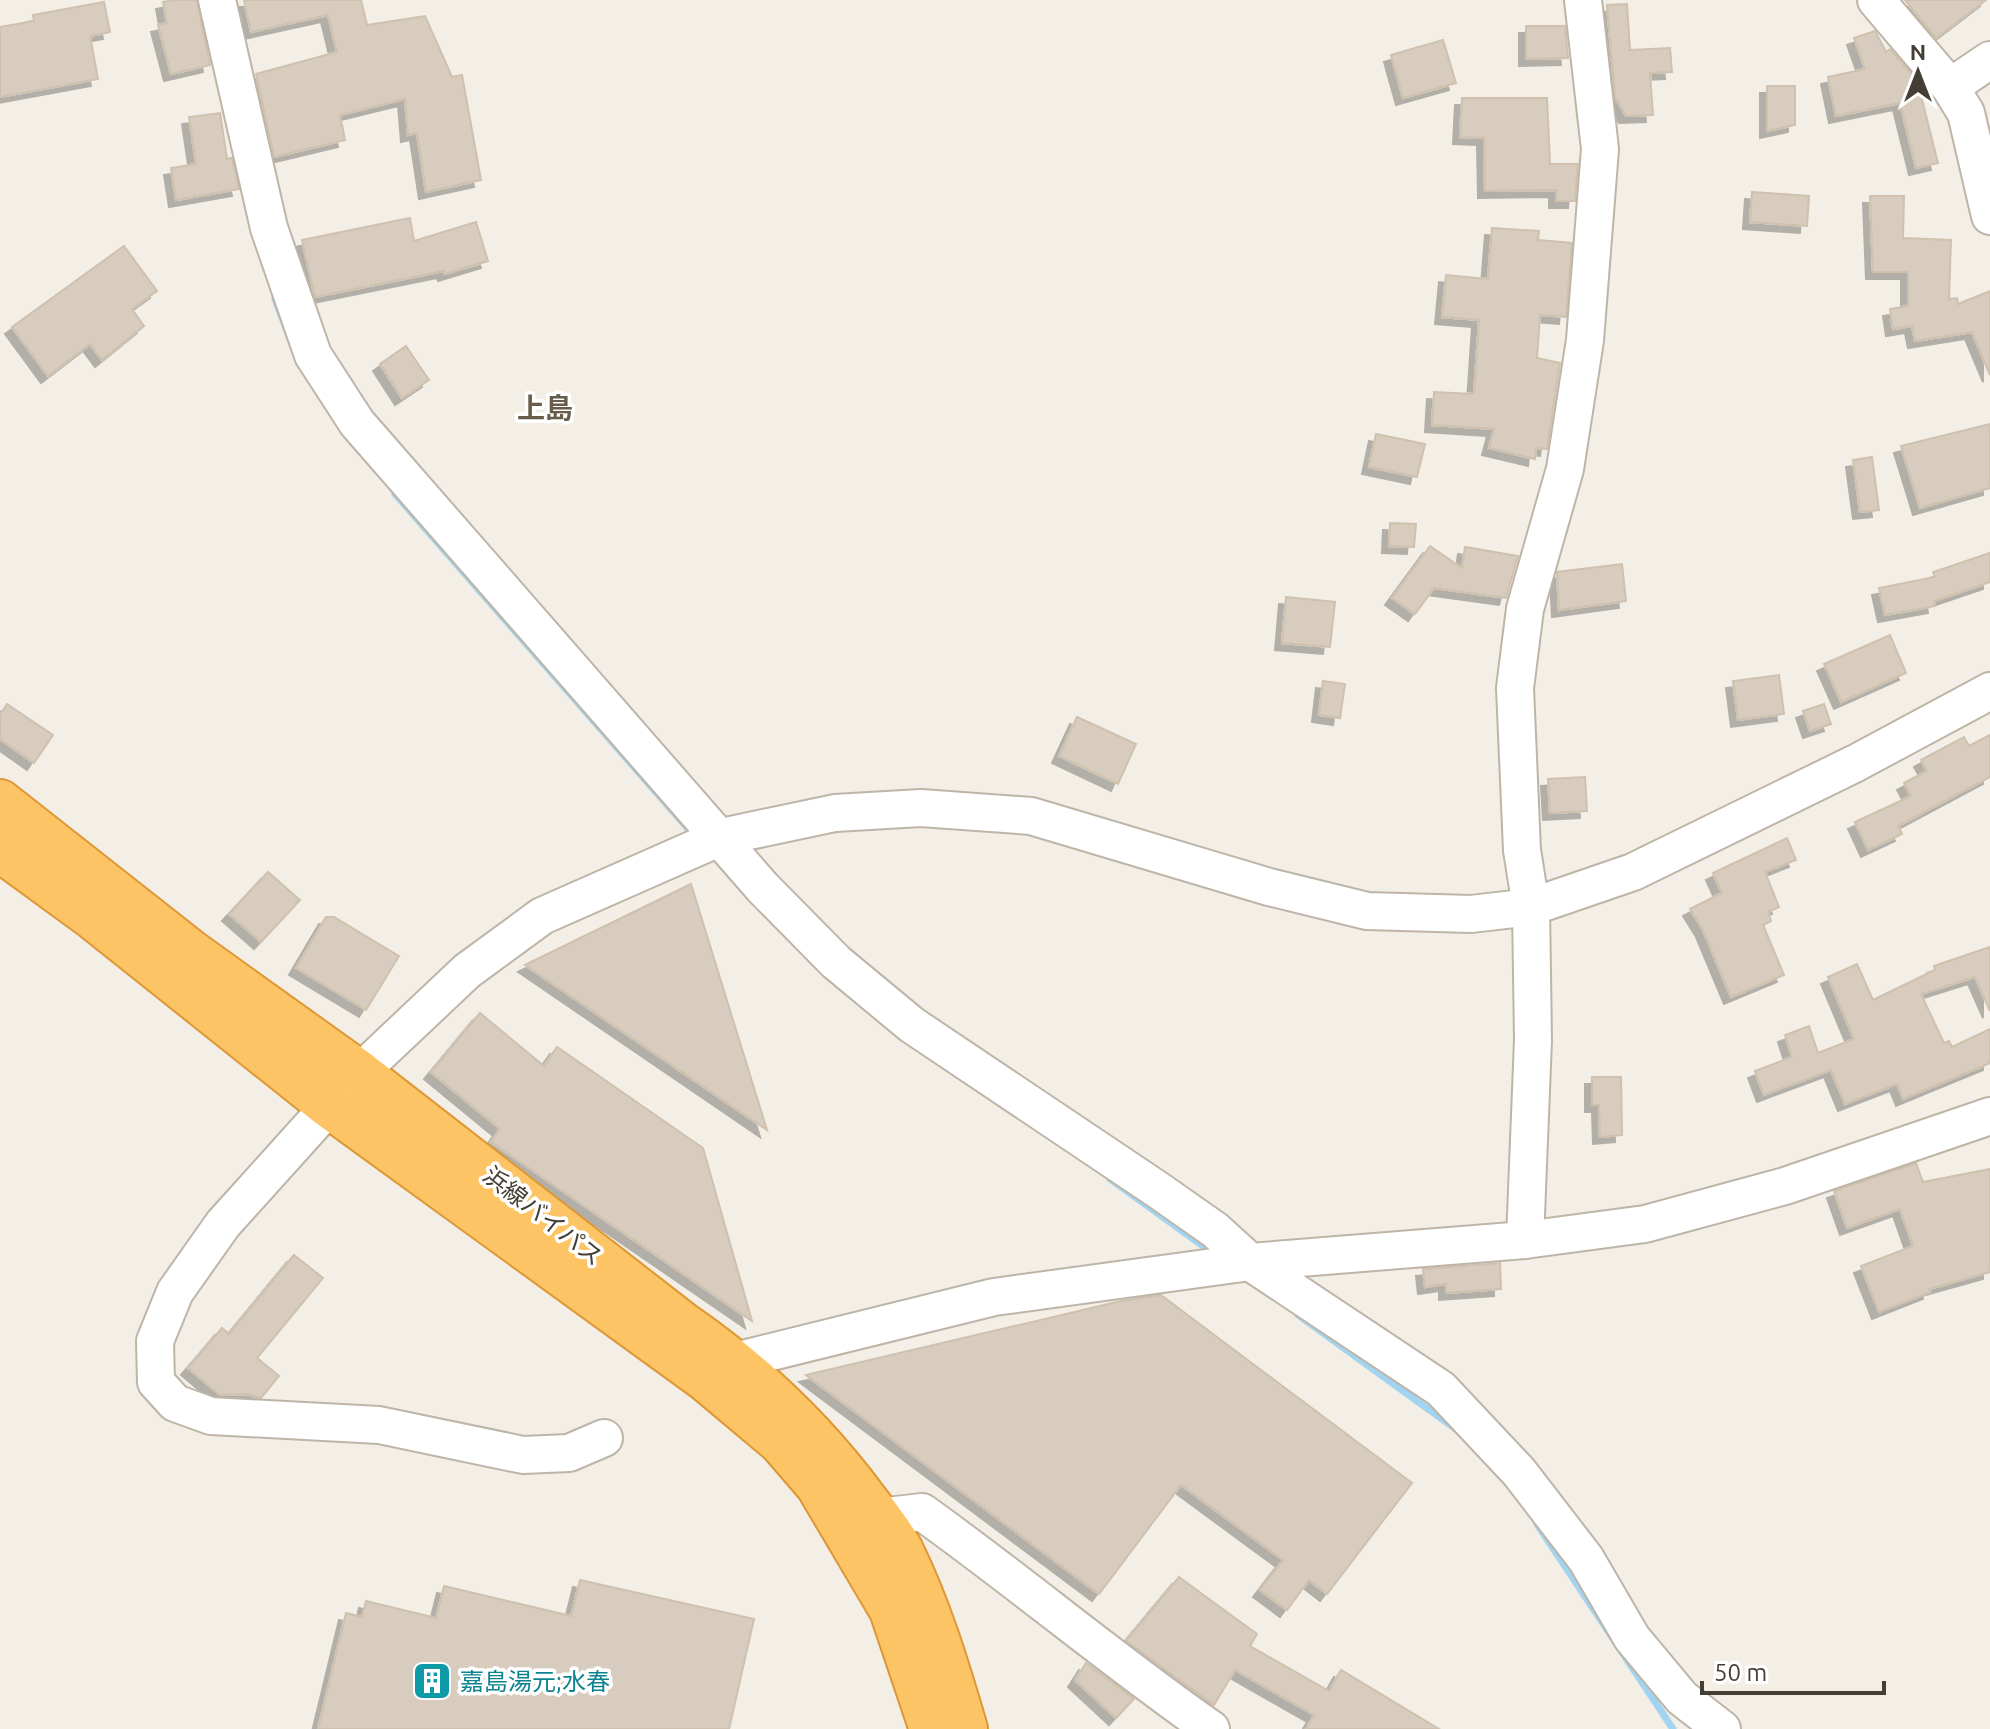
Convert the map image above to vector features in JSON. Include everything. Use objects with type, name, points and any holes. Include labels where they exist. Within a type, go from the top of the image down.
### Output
[{"type":"highway","name":"浜線バイパス","points":[[0,802],[193,954],[359,1073],[682,1324],[720,1370]]},
{"type":"highway","name":"浜線バイパス","points":[[0,849],[93,917],[330,1106],[720,1370],[835,1461],[864,1526],[932,1729]]},
{"type":"highway","name":"浜線バイパス","points":[[864,1526],[899,1548],[931,1619],[965,1729]]},
{"type":"street","points":[[217,0],[269,228],[313,355],[357,423],[763,888],[836,962],[901,1016],[1215,1230],[1250,1262],[1441,1389],[1519,1472],[1586,1559],[1632,1638],[1682,1698],[1722,1729]]},
{"type":"street","points":[[1525,1240],[1533,1040],[1531,907],[1522,850],[1515,688],[1525,609],[1565,469],[1585,340],[1600,149],[1583,0]]},
{"type":"street","points":[[1876,0],[1950,87],[1966,113],[1990,216]]},
{"type":"street","points":[[1950,87],[1990,60]]},
{"type":"street","points":[[604,1438],[569,1453],[523,1455],[379,1425],[211,1416],[175,1403],[156,1382],[155,1341],[175,1292],[223,1224],[359,1073],[467,971],[542,916],[721,837],[835,813],[921,808],[1031,816],[1269,887],[1367,911],[1471,914],[1531,907],[1633,872],[1856,763],[1990,691]]},
{"type":"street","points":[[720,1370],[994,1297],[1250,1262],[1525,1240],[1645,1224],[1785,1186],[1990,1116]]},
{"type":"street","points":[[864,1526],[922,1512],[997,1566],[1133,1674],[1211,1729]]},
{"type":"building","points":[[197,0],[210,65],[171,74],[158,25],[167,23],[163,2]]},
{"type":"building","points":[[244,0],[361,0],[367,25],[425,16],[452,77],[462,75],[481,180],[426,192],[417,133],[408,135],[405,99],[340,115],[345,140],[274,157],[256,74],[337,52],[328,15],[251,32]]},
{"type":"building","points":[[1905,0],[1986,0],[1936,38]]},
{"type":"building","points":[[104,2],[110,32],[90,36],[98,79],[0,97],[0,27],[34,21],[33,15]]},
{"type":"building","points":[[1627,4],[1630,50],[1670,48],[1672,72],[1650,73],[1653,115],[1626,116],[1615,97],[1607,5]]},
{"type":"building","points":[[1526,26],[1565,26],[1568,58],[1526,59]]},
{"type":"building","points":[[1875,31],[1886,52],[1890,49],[1917,80],[1938,163],[1916,168],[1900,103],[1836,116],[1828,77],[1865,69],[1854,38]]},
{"type":"building","points":[[1443,40],[1456,83],[1403,98],[1391,55]]},
{"type":"building","points":[[1767,86],[1795,86],[1795,125],[1767,131]]},
{"type":"building","points":[[1462,98],[1547,98],[1550,164],[1578,164],[1575,201],[1556,201],[1556,190],[1485,191],[1484,138],[1460,137]]},
{"type":"building","points":[[220,113],[227,159],[232,158],[239,189],[176,200],[171,168],[196,164],[189,117]]},
{"type":"building","points":[[1752,192],[1809,196],[1807,226],[1750,222]]},
{"type":"building","points":[[1870,196],[1904,196],[1903,238],[1951,240],[1949,299],[1957,298],[1958,304],[1990,291],[1990,375],[1972,332],[1915,341],[1912,326],[1893,329],[1890,309],[1908,306],[1908,272],[1873,272]]},
{"type":"building","points":[[410,218],[414,241],[476,222],[488,261],[445,274],[444,271],[315,297],[302,240]]},
{"type":"building","points":[[1492,228],[1539,231],[1538,240],[1572,243],[1566,317],[1540,315],[1537,358],[1560,363],[1547,449],[1536,448],[1535,459],[1489,448],[1494,429],[1432,425],[1434,392],[1474,394],[1479,320],[1442,317],[1446,275],[1488,279]]},
{"type":"building","points":[[124,246],[157,291],[132,309],[144,326],[102,360],[90,344],[48,376],[12,327]]},
{"type":"building","points":[[406,346],[429,380],[402,398],[380,364]]},
{"type":"building","points":[[1990,424],[1990,488],[1920,508],[1901,446]]},
{"type":"building","points":[[1376,434],[1425,444],[1417,477],[1369,467]]},
{"type":"building","points":[[1872,457],[1879,510],[1860,512],[1853,460]]},
{"type":"building","points":[[1390,523],[1416,524],[1414,547],[1389,546]]},
{"type":"building","points":[[1430,546],[1462,568],[1465,547],[1518,556],[1506,598],[1434,588],[1415,614],[1392,598]]},
{"type":"building","points":[[1990,553],[1990,582],[1934,601],[1935,606],[1885,615],[1879,588],[1935,577],[1933,572]]},
{"type":"building","points":[[1622,564],[1626,601],[1559,610],[1557,572]]},
{"type":"building","points":[[1286,597],[1335,602],[1330,647],[1282,643]]},
{"type":"building","points":[[1890,635],[1906,673],[1841,702],[1824,664]]},
{"type":"building","points":[[1779,675],[1784,714],[1738,720],[1733,681]]},
{"type":"building","points":[[1323,681],[1345,684],[1340,718],[1319,715]]},
{"type":"building","points":[[7,704],[53,735],[34,763],[0,739],[0,715]]},
{"type":"building","points":[[1824,704],[1831,724],[1810,731],[1803,711]]},
{"type":"building","points":[[1077,717],[1136,744],[1118,784],[1059,756]]},
{"type":"building","points":[[1990,735],[1990,777],[1898,826],[1902,834],[1868,850],[1855,822],[1911,796],[1904,783],[1927,771],[1921,760],[1964,737],[1969,746]]},
{"type":"building","points":[[1585,777],[1587,811],[1550,813],[1548,779]]},
{"type":"building","points":[[1787,838],[1796,860],[1765,872],[1779,907],[1768,912],[1771,921],[1763,925],[1784,975],[1731,997],[1703,930],[1690,909],[1722,893],[1713,873]]},
{"type":"building","points":[[268,872],[300,900],[261,942],[229,914]]},
{"type":"building","points":[[691,884],[767,1130],[525,965]]},
{"type":"building","points":[[326,917],[334,917],[399,956],[366,1010],[296,968]]},
{"type":"building","points":[[1990,947],[1990,1011],[1975,977],[1921,994],[1944,1043],[1949,1041],[1952,1047],[1990,1029],[1990,1063],[1903,1099],[1897,1084],[1845,1104],[1831,1070],[1764,1095],[1755,1071],[1792,1057],[1785,1035],[1809,1026],[1818,1053],[1854,1039],[1828,977],[1857,964],[1873,1000],[1935,970],[1934,966]]},
{"type":"building","points":[[480,1013],[544,1066],[557,1047],[703,1148],[752,1321],[491,1142],[500,1129],[431,1072]]},
{"type":"building","points":[[1592,1077],[1621,1077],[1622,1135],[1600,1137],[1599,1105],[1592,1105]]},
{"type":"building","points":[[1916,1163],[1923,1182],[1990,1169],[1990,1272],[1929,1289],[1930,1292],[1879,1312],[1861,1266],[1913,1246],[1900,1209],[1847,1228],[1834,1191]]},
{"type":"building","points":[[294,1255],[323,1278],[257,1358],[279,1376],[261,1398],[246,1394],[220,1395],[188,1368],[222,1328],[229,1334]]},
{"type":"building","points":[[1500,1263],[1501,1289],[1446,1293],[1446,1284],[1425,1287],[1423,1269]]},
{"type":"building","points":[[1161,1295],[1412,1483],[1327,1594],[1309,1580],[1287,1610],[1260,1590],[1283,1560],[1181,1485],[1099,1594],[806,1375],[1121,1301]]},
{"type":"building","points":[[1179,1577],[1257,1634],[1250,1646],[1329,1691],[1341,1670],[1439,1729],[1306,1729],[1314,1715],[1235,1670],[1214,1705],[1126,1641]]},
{"type":"building","points":[[580,1580],[754,1619],[729,1729],[318,1729],[346,1613],[362,1617],[366,1601],[436,1618],[444,1586],[571,1616]]},
{"type":"building","points":[[1086,1663],[1134,1699],[1116,1718],[1075,1680]]},
{"type":"waterway","points":[[275,299],[300,365]]},
{"type":"waterway","points":[[395,494],[690,831]]},
{"type":"waterway","points":[[1110,1179],[1214,1254]]},
{"type":"waterway","points":[[1298,1315],[1457,1430]]},
{"type":"waterway","points":[[1537,1524],[1673,1729]]},
{"type":"place","name":"嘉島湯元;水春","points":[[432,1681]]},
{"type":"district","name":"上島","points":[[545,407]]}]
